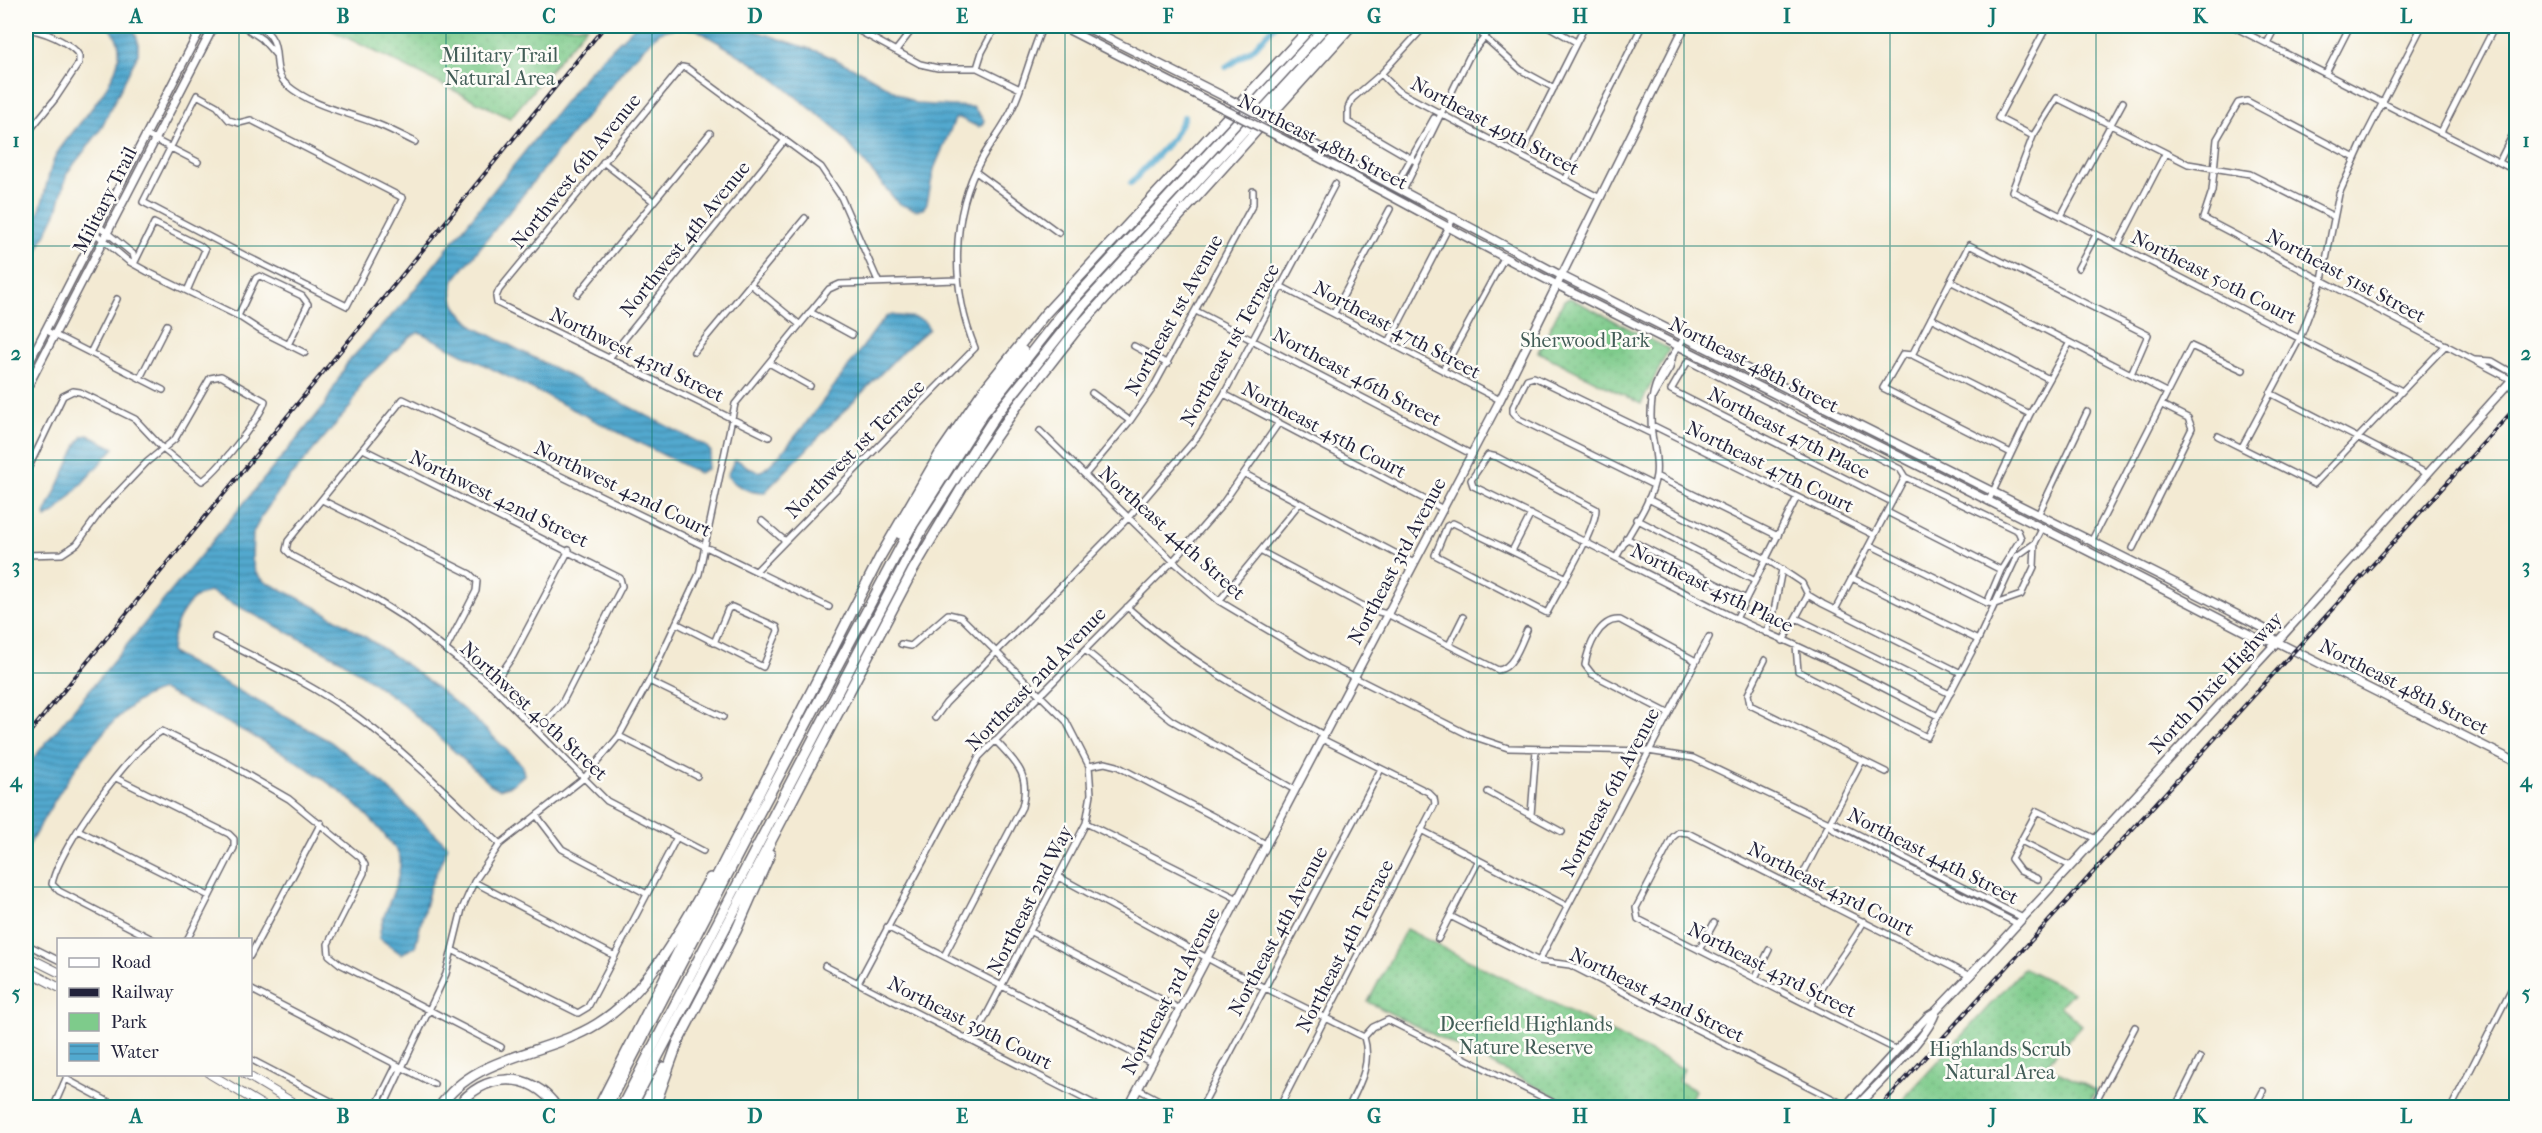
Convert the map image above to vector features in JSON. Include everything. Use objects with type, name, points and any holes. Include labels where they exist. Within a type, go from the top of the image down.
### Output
[{"type":"highway","points":[[598,1107],[880,557],[928,472],[995,375],[1086,268],[1312,26]]},
{"type":"highway","points":[[606,1107],[910,529],[989,406],[1067,308],[1326,26]]},
{"type":"highway","points":[[621,1107],[922,530],[974,447],[1056,337],[1340,26]]},
{"type":"highway","points":[[631,1107],[918,561],[973,469],[1017,406],[1078,328],[1351,26]]},
{"type":"highway","points":[[755,822],[863,604],[934,475],[1000,380],[1074,290],[1086,268]]},
{"type":"highway","points":[[922,530],[973,469]]},
{"type":"highway","points":[[643,1107],[736,931],[791,802]]},
{"type":"highway","points":[[439,1107],[466,1077],[586,1030],[622,1005],[651,973],[706,885],[740,820],[753,807]]},
{"type":"highway","points":[[654,1107],[678,1042]]},
{"type":"highway","points":[[457,1107],[479,1087],[502,1079],[522,1081],[534,1086],[557,1107]]},
{"type":"main road","name":"Military Trail","points":[[26,368],[202,26]]},
{"type":"main road","name":"Military Trail","points":[[26,390],[214,26]]},
{"type":"main road","name":"Northeast 48th Street","points":[[1061,26],[1279,137],[1449,226],[1504,258],[1646,330],[2043,527],[2257,638],[2277,642],[2517,762]]},
{"type":"main road","name":"Northeast 48th Street","points":[[1084,26],[1404,189],[1562,276],[2105,546],[2265,629],[2277,642]]},
{"type":"main road","name":"Northeast 3rd Avenue","points":[[1128,1107],[1500,400],[1685,26]]},
{"type":"main road","points":[[1646,330],[1672,330]]},
{"type":"main road","name":"North Dixie Highway","points":[[1936,1011],[1934,1021],[1897,1063],[1857,1106],[1849,1107],[1851,1100],[1928,1016],[1936,1011],[1970,976],[2094,838],[2277,642],[2515,376]]},
{"type":"main road","points":[[2043,527],[2054,524],[2093,544],[2105,546]]},
{"type":"main road","points":[[26,956],[57,972]]},
{"type":"main road","points":[[26,970],[57,986]]},
{"type":"main road","points":[[213,1076],[255,1104],[267,1107]]},
{"type":"main road","points":[[248,1076],[302,1107]]},
{"type":"street","points":[[243,26],[262,39],[276,55]]},
{"type":"street","points":[[258,26],[271,36],[277,49],[280,73],[288,86],[335,111],[376,124],[415,142]]},
{"type":"street","points":[[850,26],[920,64],[977,68],[1020,89]]},
{"type":"street","points":[[897,50],[915,26]]},
{"type":"street","points":[[977,68],[982,52],[996,26]]},
{"type":"street","points":[[383,1107],[402,1072],[400,1067],[446,974],[462,909],[474,882],[500,844],[584,778],[619,736],[649,681],[699,574],[735,404],[829,289],[840,284],[878,281],[957,280],[962,208],[976,172],[1005,124],[1043,26]]},
{"type":"street","points":[[1202,26],[1220,26]]},
{"type":"street","points":[[1414,160],[1348,122],[1348,108],[1353,99],[1381,74],[1425,26]]},
{"type":"street","points":[[1404,189],[1414,160],[1436,114],[1440,113],[1483,36],[1492,26]]},
{"type":"street","points":[[1548,26],[1576,42]]},
{"type":"street","points":[[1520,155],[1585,26]]},
{"type":"street","points":[[1565,180],[1642,26]]},
{"type":"street","points":[[2047,26],[1998,118],[2033,136],[2057,98],[2188,164],[2250,174],[2333,216]]},
{"type":"street","points":[[2267,43],[2276,26]]},
{"type":"street","points":[[2326,73],[2350,26]]},
{"type":"street","points":[[2242,447],[2300,338],[2322,280],[2333,216],[2355,158],[2422,26]]},
{"type":"street","points":[[2441,132],[2495,26]]},
{"type":"street","points":[[26,31],[35,29],[44,33],[71,47],[79,56],[79,63],[55,99],[26,135]]},
{"type":"street","points":[[2238,29],[2517,171]]},
{"type":"street","points":[[1483,36],[1521,70],[1554,88]]},
{"type":"street","name":"Northwest 6th Avenue","points":[[496,297],[682,67],[785,140]]},
{"type":"street","name":"Northeast 49th Street","points":[[1381,74],[1398,91],[1600,198]]},
{"type":"street","points":[[197,95],[217,106],[229,120],[239,123],[251,120],[403,198],[347,306],[342,306],[148,207],[144,202],[145,195],[170,147],[197,95]]},
{"type":"street","points":[[2214,168],[2217,139],[2233,108],[2238,103],[2247,101],[2355,158]]},
{"type":"street","points":[[2061,216],[2122,102]]},
{"type":"street","points":[[2499,162],[2517,128]]},
{"type":"street","points":[[578,294],[710,133]]},
{"type":"street","points":[[146,135],[198,162]]},
{"type":"street","name":"Northeast 50th Court","points":[[2033,136],[2012,191],[2402,391]]},
{"type":"street","points":[[785,140],[820,167],[832,183],[878,281]]},
{"type":"street","name":"Northwest 4th Avenue","points":[[610,357],[785,140]]},
{"type":"street","points":[[2118,245],[2165,154]]},
{"type":"street","points":[[1396,185],[1414,160]]},
{"type":"street","points":[[603,162],[653,201]]},
{"type":"street","name":"Northeast 51st Street","points":[[2214,168],[2212,191],[2203,218],[2475,360],[2492,362],[2515,376]]},
{"type":"street","points":[[976,172],[1059,233]]},
{"type":"street","name":"Northeast 1st Terrace","points":[[936,718],[946,703],[1128,518],[1198,436],[1224,394],[1335,183]]},
{"type":"street","name":"Northeast 1st Avenue","points":[[1085,475],[1130,421],[1168,364],[1253,204],[1253,191]]},
{"type":"street","points":[[1334,313],[1390,209]]},
{"type":"street","points":[[1389,342],[1454,217]]},
{"type":"street","points":[[694,352],[804,218]]},
{"type":"street","points":[[135,262],[154,223],[199,245],[205,250],[187,291]]},
{"type":"street","points":[[97,230],[106,235],[128,261],[135,262],[148,272],[238,316],[304,353]]},
{"type":"street","points":[[2078,268],[2096,235]]},
{"type":"street","points":[[1912,355],[1969,245],[2148,335],[2131,374]]},
{"type":"street","points":[[1443,370],[1504,258]]},
{"type":"street","points":[[238,316],[256,278],[260,276],[302,296],[308,304],[288,345]]},
{"type":"street","name":"Northwest 1st Terrace","points":[[756,571],[975,348],[967,327],[957,280]]},
{"type":"street","points":[[1950,281],[2166,392]]},
{"type":"street","points":[[750,284],[799,324]]},
{"type":"street","name":"Northeast 47th Street","points":[[1281,286],[1500,400]]},
{"type":"street","name":"Northwest 43rd Street","points":[[496,297],[497,303],[769,436]]},
{"type":"street","points":[[90,353],[117,299]]},
{"type":"street","name":"Northeast 46th Street","points":[[1196,311],[1471,454]]},
{"type":"street","points":[[810,312],[852,335]]},
{"type":"street","points":[[1931,318],[2049,379]]},
{"type":"street","points":[[140,378],[167,325]]},
{"type":"street","points":[[45,330],[163,390]]},
{"type":"street","points":[[1616,558],[1648,499],[1656,476],[1657,459],[1652,434],[1650,401],[1655,383],[1685,337]]},
{"type":"street","points":[[1989,500],[2030,414],[2069,344]]},
{"type":"street","points":[[2218,436],[2314,484],[2446,345]]},
{"type":"street","points":[[1134,346],[1168,364]]},
{"type":"street","points":[[2092,540],[2191,346],[2242,370]]},
{"type":"street","points":[[2011,453],[1882,388],[1898,358],[1903,354],[1912,355],[2030,414]]},
{"type":"street","name":"Northeast 47th Place","points":[[1892,502],[1671,390],[1688,361],[1900,469],[1905,477]]},
{"type":"street","points":[[769,363],[810,386]]},
{"type":"street","points":[[26,473],[63,396],[73,391],[135,419],[164,450],[202,480],[214,469],[259,412],[265,400],[221,376],[210,378],[183,427],[164,450],[147,462],[103,508],[70,550],[62,554],[26,555]]},
{"type":"street","points":[[1652,434],[1534,377],[1527,380],[1513,407],[1513,412],[1519,419],[1653,485]]},
{"type":"street","points":[[1092,393],[1130,421]]},
{"type":"street","points":[[2270,393],[2426,473]]},
{"type":"street","name":"Northeast 45th Court","points":[[1224,394],[1443,508]]},
{"type":"street","name":"Northwest 42nd Court","points":[[363,449],[403,399],[829,607]]},
{"type":"street","points":[[2133,548],[2192,428],[2188,418],[2162,405]]},
{"type":"street","points":[[2038,513],[2087,412]]},
{"type":"street","name":"Northeast 2nd Avenue","points":[[858,983],[968,772],[995,740],[1173,561],[1245,474],[1278,424]]},
{"type":"street","name":"Northeast 47th Court","points":[[1652,425],[1874,536]]},
{"type":"street","name":"Northeast 44th Street","points":[[1040,431],[1173,561],[1219,601],[1251,622],[1469,735],[1509,748],[1648,751],[1693,758],[1829,823],[1834,830],[2018,924]]},
{"type":"street","points":[[363,449],[322,500],[470,574],[477,581],[476,591],[446,649]]},
{"type":"street","name":"Northwest 42nd Street","points":[[363,449],[620,578],[622,586],[562,703],[538,731]]},
{"type":"street","name":"Northeast 45th Place","points":[[1584,541],[1596,517],[1596,509],[1497,456],[1488,454],[1471,480],[1473,486],[1736,619],[1938,716]]},
{"type":"street","points":[[1245,474],[1414,562]]},
{"type":"street","points":[[1656,476],[1778,536]]},
{"type":"street","points":[[1835,610],[1905,477],[2018,531],[2021,538],[2001,570],[1987,603]]},
{"type":"street","points":[[1736,619],[1797,497]]},
{"type":"street","points":[[1648,499],[1766,559],[1802,583],[1808,595],[1961,673]]},
{"type":"street","name":"Northwest 40th Street","points":[[322,500],[288,540],[286,550],[292,556],[373,598],[446,649],[492,686],[607,801],[703,851]]},
{"type":"street","points":[[1219,601],[1262,552],[1299,504]]},
{"type":"street","points":[[1887,512],[2001,570]]},
{"type":"street","points":[[1512,551],[1531,514]]},
{"type":"street","points":[[1636,519],[1755,581]]},
{"type":"street","points":[[762,521],[784,541]]},
{"type":"street","points":[[1565,577],[1453,523],[1447,526],[1435,555],[1547,613],[1584,541]]},
{"type":"street","points":[[1870,545],[1987,603],[1995,604],[2021,595],[2034,567],[2035,543],[2043,527]]},
{"type":"street","points":[[1626,538],[1746,599]]},
{"type":"street","points":[[1796,646],[1798,671],[1927,737],[1978,640],[2017,556],[2035,543]]},
{"type":"street","points":[[492,686],[513,656],[568,550]]},
{"type":"street","points":[[1262,552],[1371,610],[1387,614],[1498,670],[1504,670],[1527,630]]},
{"type":"street","points":[[1766,633],[1774,610],[1782,569]]},
{"type":"street","points":[[1852,578],[1978,640]]},
{"type":"street","points":[[1783,641],[1808,595]]},
{"type":"street","points":[[676,623],[763,667],[778,631],[777,627],[732,607],[728,609],[714,642]]},
{"type":"street","points":[[1127,607],[1211,672],[1239,690],[1381,769]]},
{"type":"street","points":[[901,644],[911,646],[948,614],[956,615],[1066,721],[1089,766],[1105,763],[1117,766],[1266,844]]},
{"type":"street","points":[[1449,645],[1462,617]]},
{"type":"street","points":[[1796,618],[1950,694]]},
{"type":"street","points":[[1668,713],[1592,674],[1585,665],[1587,655],[1603,624],[1612,619],[1620,620],[1696,661]]},
{"type":"street","points":[[215,637],[306,684],[359,718],[417,765],[500,844]]},
{"type":"street","name":"Northeast 6th Avenue","points":[[1539,961],[1709,637]]},
{"type":"street","points":[[1085,650],[1172,720],[1295,790]]},
{"type":"street","points":[[1765,660],[1747,699],[1750,705],[1886,772]]},
{"type":"street","points":[[649,681],[723,717]]},
{"type":"street","points":[[152,938],[59,891],[52,884],[54,872],[78,830],[116,778],[152,736],[162,731],[262,782],[321,823],[361,858],[365,865],[364,873],[328,944],[329,955],[340,964],[501,1047]]},
{"type":"street","points":[[619,736],[697,776]]},
{"type":"street","points":[[944,956],[1022,807],[1026,793],[1023,774],[995,740]]},
{"type":"street","points":[[1531,815],[1536,750]]},
{"type":"street","points":[[1796,887],[1862,761]]},
{"type":"street","name":"Northeast 2nd Way","points":[[973,1041],[1086,823],[1090,795],[1089,766]]},
{"type":"street","name":"Northeast 4th Terrace","points":[[1279,1107],[1435,804],[1434,798],[1381,769]]},
{"type":"street","name":"Northeast 4th Avenue","points":[[1201,1107],[1381,769]]},
{"type":"street","points":[[116,778],[234,839],[234,848],[188,938]]},
{"type":"street","points":[[1488,792],[1562,832]]},
{"type":"street","points":[[2038,879],[2020,871],[2012,859],[2037,811],[2094,838]]},
{"type":"street","points":[[537,816],[562,849],[647,894]]},
{"type":"street","name":"Northeast 44th Street","points":[[1829,823],[1834,822],[2023,918]]},
{"type":"street","points":[[252,952],[321,823]]},
{"type":"street","points":[[1086,823],[1238,899]]},
{"type":"street","points":[[78,830],[209,896]]},
{"type":"street","points":[[1421,830],[1567,906]]},
{"type":"street","name":"Northeast 43rd Court","points":[[1635,914],[1673,837],[1678,832],[1688,833],[1970,976]]},
{"type":"street","points":[[452,950],[578,1013],[583,1013],[588,1008],[677,837]]},
{"type":"street","points":[[2021,841],[2070,866]]},
{"type":"street","points":[[1438,939],[1479,860]]},
{"type":"street","points":[[1059,877],[1265,988],[1364,1037]]},
{"type":"street","points":[[474,882],[615,956]]},
{"type":"street","name":"Northeast 43rd Street","points":[[1635,914],[1638,919],[1897,1050]]},
{"type":"street","name":"Northeast 42nd Street","points":[[1450,916],[1539,961],[1570,965],[1849,1107]]},
{"type":"street","points":[[1811,1006],[1820,985],[1841,961],[1864,921]]},
{"type":"street","points":[[1699,950],[1714,923]]},
{"type":"street","points":[[887,927],[1152,1063]]},
{"type":"street","points":[[1031,932],[1180,1009]]},
{"type":"street","points":[[26,944],[57,960]]},
{"type":"street","points":[[1755,978],[1768,951]]},
{"type":"street","name":"Northeast 39th Court","points":[[825,966],[1102,1107]]},
{"type":"street","points":[[2451,1107],[2517,980]]},
{"type":"street","points":[[252,990],[434,1084]]},
{"type":"street","points":[[1348,1107],[1366,1066],[1364,1037],[1373,1027],[1388,1020],[1564,1107]]},
{"type":"street","points":[[2092,1107],[2135,1027]]},
{"type":"street","points":[[2175,1107],[2200,1058]]},
{"type":"street","points":[[252,1060],[344,1107]]},
{"type":"street","points":[[375,1107],[395,1068],[400,1067]]},
{"type":"street","points":[[53,1107],[67,1077],[120,1107]]},
{"type":"street","points":[[1138,1089],[1174,1107]]},
{"type":"street","points":[[2254,1107],[2263,1091]]},
{"type":"green space","name":"Military Trail Natural Area","points":[[323,26],[587,26],[510,118]]},
{"type":"green space","name":"Sherwood Park","points":[[1570,298],[1669,349],[1641,404],[1538,352],[1564,300]]},
{"type":"green space","name":"Deerfield Highlands Nature Reserve","points":[[1406,929],[1684,1069],[1678,1081],[1695,1090],[1687,1107],[1675,1107],[1667,1103],[1664,1108],[1577,1107],[1368,1002]]},
{"type":"green space","name":"Highlands Scrub Natural Area","points":[[2024,968],[2073,992],[2060,1006],[2082,1025],[2045,1066],[2096,1090],[2087,1107],[1896,1107]]},
{"type":"water","points":[[107,26],[133,26],[138,41],[138,54],[99,132],[67,173],[57,211],[26,274],[27,238],[39,212],[56,155],[103,93],[119,57],[117,40]]},
{"type":"water","points":[[635,26],[741,26],[822,53],[862,72],[916,104],[973,107],[984,120],[983,125],[978,127],[960,118],[955,119],[934,169],[927,203],[923,209],[916,210],[899,204],[836,129],[759,67],[696,29],[674,28],[660,32],[631,61],[454,280],[453,296],[456,307],[476,328],[706,446],[711,452],[707,469],[699,473],[419,332],[410,337],[361,383],[351,406],[281,488],[253,533],[252,559],[255,572],[264,581],[317,608],[369,639],[465,711],[522,765],[524,775],[512,785],[499,789],[491,785],[404,705],[341,660],[211,592],[202,594],[187,606],[177,624],[171,653],[331,742],[378,779],[448,846],[430,887],[415,947],[401,954],[379,938],[383,918],[397,879],[400,859],[396,849],[371,820],[346,797],[286,755],[254,736],[162,690],[142,698],[102,734],[66,783],[26,851],[26,767],[324,406],[347,363],[406,300],[590,70]]},
{"type":"water","points":[[887,316],[919,319],[927,324],[929,329],[900,354],[764,493],[748,491],[727,476],[734,461],[737,460],[758,472],[771,463],[802,428],[878,326]]},
{"type":"water","points":[[88,435],[114,448],[57,511],[46,518],[45,514],[78,443],[83,436]]},
{"type":"waterway","points":[[1226,67],[1253,49],[1274,26]]},
{"type":"waterway","points":[[1131,183],[1173,138],[1184,117]]},
{"type":"railway","points":[[26,737],[605,26]]},
{"type":"railway","points":[[1879,1108],[2516,407]]}]
